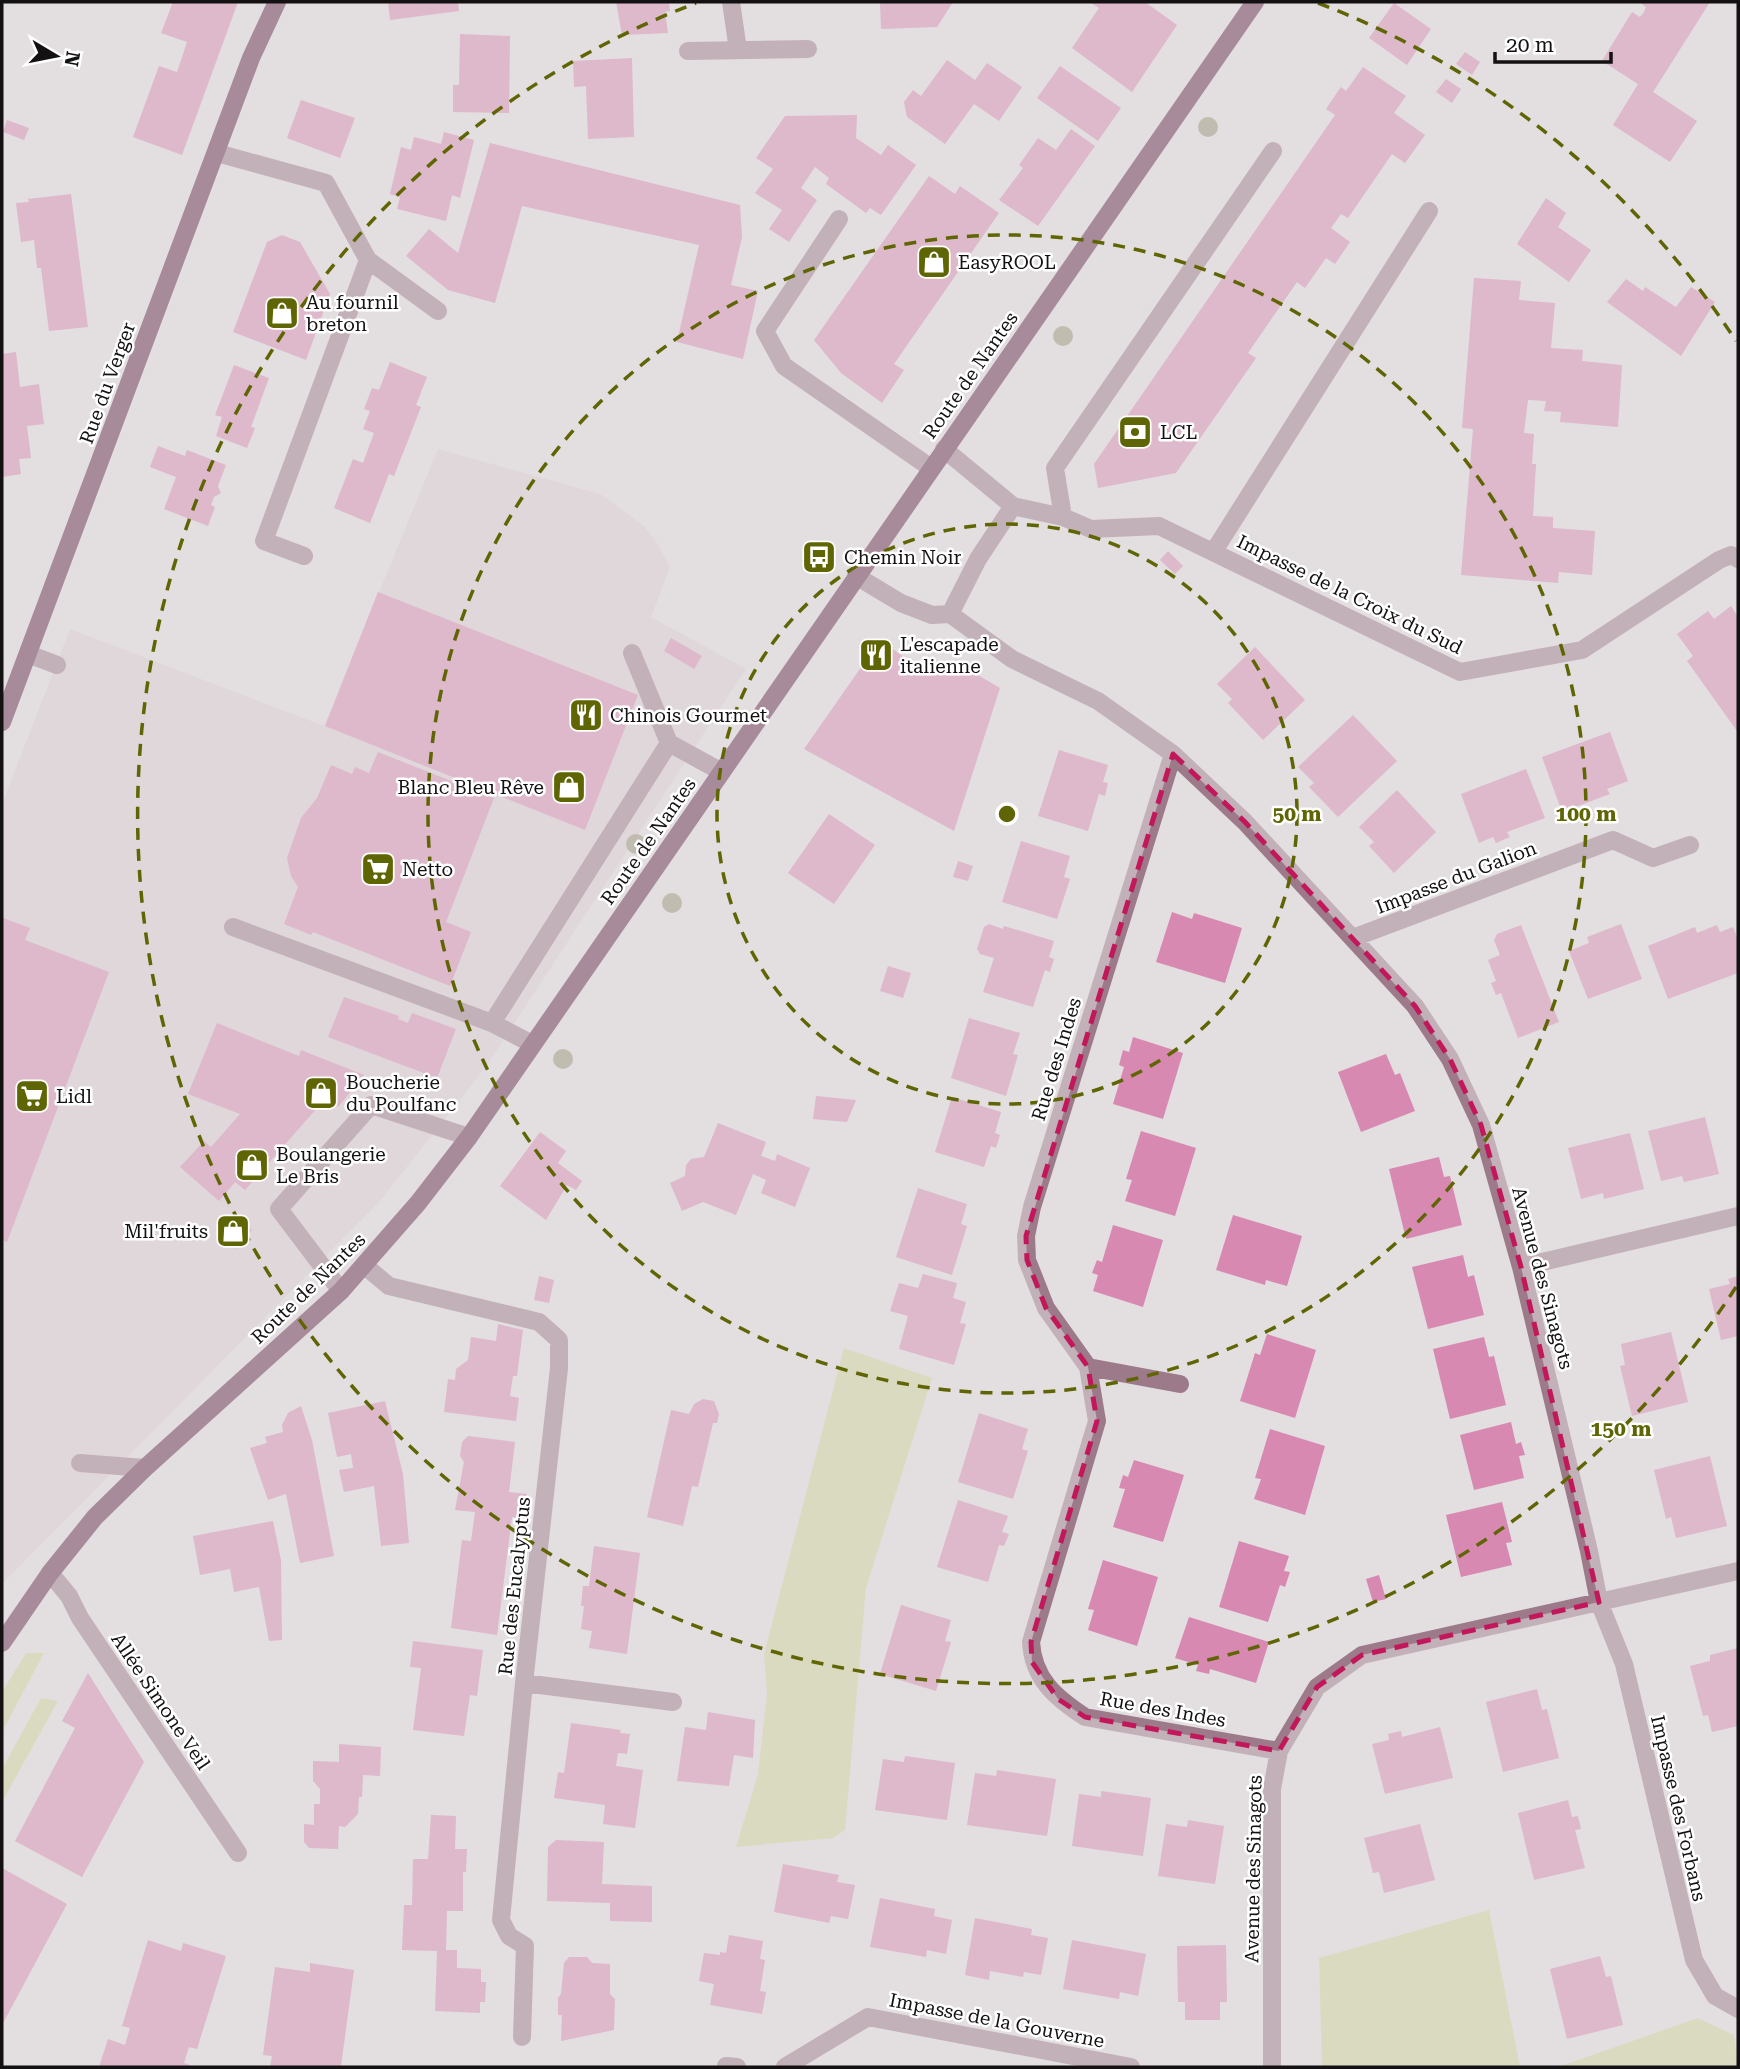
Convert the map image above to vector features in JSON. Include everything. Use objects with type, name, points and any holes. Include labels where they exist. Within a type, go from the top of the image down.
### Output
[{"type":"main road","name":"Rue du Verger","points":[[251,58],[264,2]]},
{"type":"main road","name":"Rue du Verger","points":[[2,722],[251,58],[277,2]]},
{"type":"main road","name":"Route de Nantes","points":[[2,1643],[50,1573],[95,1517],[145,1468],[341,1291],[365,1266],[469,1137],[1255,2]]},
{"type":"street","points":[[731,2],[738,50]]},
{"type":"street","points":[[688,51],[808,49]]},
{"type":"street","points":[[1063,517],[1055,468],[1273,151]]},
{"type":"street","points":[[216,153],[326,183],[368,260],[438,311]]},
{"type":"street","points":[[1214,551],[1429,211]]},
{"type":"street","points":[[839,219],[765,331],[784,366],[931,468]]},
{"type":"street","points":[[304,556],[264,541],[368,260]]},
{"type":"street","name":"Impasse de la Croix du Sud","points":[[944,449],[1013,506],[1063,517],[1091,529],[1160,526],[1461,672],[1582,650],[1719,560],[1731,555],[1738,559]]},
{"type":"street","points":[[950,614],[978,559],[1013,506]]},
{"type":"street","name":"Avenue des Sinagots","points":[[856,576],[901,603],[932,615],[950,614],[1013,659],[1098,701],[1173,754],[1245,822],[1415,1006],[1450,1059],[1481,1125],[1521,1267],[1599,1602],[1362,1655],[1317,1687],[1279,1751],[1272,1789],[1272,2067]]},
{"type":"street","points":[[632,653],[669,743],[722,772]]},
{"type":"street","points":[[28,654],[57,665]]},
{"type":"street","points":[[492,1023],[669,743]]},
{"type":"street","name":"Rue des Indes","points":[[1173,754],[1032,1207],[1026,1236],[1027,1260],[1046,1308],[1088,1367],[1097,1421],[1031,1643],[1032,1662],[1058,1699],[1086,1717],[1279,1751]]},
{"type":"street","name":"Impasse du Galion","points":[[1353,938],[1613,839],[1653,858],[1690,845]]},
{"type":"street","points":[[233,927],[492,1023],[532,1044]]},
{"type":"street","points":[[341,1291],[279,1209],[371,1105],[469,1137]]},
{"type":"street","points":[[1521,1267],[1738,1216]]},
{"type":"street","name":"Rue des Eucalyptus","points":[[365,1266],[389,1286],[539,1322],[559,1340],[559,1368],[501,1920],[509,1936],[525,1946],[522,2037]]},
{"type":"street","points":[[1088,1367],[1180,1384]]},
{"type":"street","points":[[80,1463],[145,1468]]},
{"type":"street","points":[[1599,1602],[1738,1571]]},
{"type":"street","name":"Allée Simone Veil","points":[[50,1573],[69,1596],[92,1636],[238,1853]]},
{"type":"street","name":"Impasse des Forbans","points":[[1599,1602],[1623,1664],[1694,1960],[1715,1996],[1738,2009]]},
{"type":"street","points":[[524,1683],[673,1702]]},
{"type":"street","name":"Impasse de la Gouverne","points":[[785,2067],[868,2017],[1069,2062],[1131,2067]]},
{"type":"highlighted area","points":[[1173,754],[1245,822],[1415,1006],[1450,1059],[1481,1125],[1521,1267],[1599,1602],[1362,1655],[1317,1687],[1279,1751],[1085,1717],[1058,1699],[1032,1662],[1031,1642],[1097,1421],[1088,1367],[1046,1308],[1027,1260],[1026,1236]]},
{"type":"shaded area","points":[[438,449],[600,494],[644,526],[670,567],[651,617],[746,669],[485,1068],[379,1202],[2,1584],[2,804],[70,629],[324,726]]},
{"type":"green space","points":[[844,1348],[932,1378],[866,1588],[845,1830],[833,1838],[736,1847],[758,1774],[767,1694],[764,1654]]},
{"type":"green space","points":[[26,1653],[44,1653],[2,1732],[2,1692]]},
{"type":"green space","points":[[41,1698],[58,1701],[2,1802],[2,1769]]},
{"type":"green space","points":[[1489,1910],[1520,2067],[1322,2067],[1319,1958]]},
{"type":"green space","points":[[1698,2018],[1734,2035],[1738,2067],[1558,2067]]},
{"type":"building","points":[[173,2],[238,2],[182,155],[133,137],[159,66],[177,72],[187,42],[161,33]]},
{"type":"building","points":[[388,2],[458,2],[459,11],[390,20]]},
{"type":"building","points":[[616,2],[669,2],[670,11],[665,12],[668,33],[622,35]]},
{"type":"building","points":[[880,2],[953,2],[937,27],[881,29]]},
{"type":"building","points":[[1090,2],[1145,2],[1177,25],[1132,92],[1072,48],[1099,8]]},
{"type":"building","points":[[1639,2],[1710,2],[1653,92],[1697,121],[1670,162],[1613,125],[1638,84],[1602,61],[1632,12],[1640,17],[1644,12],[1646,7]]},
{"type":"building","points":[[1394,3],[1431,29],[1407,65],[1369,38]]},
{"type":"building","points":[[460,34],[510,36],[509,113],[453,112],[453,85],[459,85]]},
{"type":"building","points":[[1465,52],[1480,62],[1472,75],[1456,64]]},
{"type":"building","points":[[632,58],[634,137],[588,139],[586,86],[574,87],[573,61]]},
{"type":"building","points":[[947,60],[975,80],[987,63],[1022,87],[999,121],[974,104],[945,144],[907,117],[904,102],[913,90],[921,96]]},
{"type":"building","points":[[1060,66],[1121,108],[1098,141],[1037,98]]},
{"type":"building","points":[[1363,67],[1406,96],[1394,113],[1425,135],[1405,163],[1392,154],[1348,218],[1341,214],[1331,228],[1350,242],[1335,264],[1326,258],[1305,288],[1297,282],[1248,353],[1256,358],[1176,473],[1098,488],[1094,464],[1335,115],[1326,109],[1336,94],[1341,87],[1346,91]]},
{"type":"building","points":[[1446,79],[1461,89],[1452,103],[1436,92]]},
{"type":"building","points":[[301,100],[355,118],[340,158],[287,138]]},
{"type":"building","points":[[857,115],[856,138],[881,155],[888,145],[916,165],[881,215],[870,208],[866,213],[826,184],[829,178],[815,167],[801,188],[817,200],[789,242],[769,229],[782,210],[755,193],[773,169],[756,158],[785,116]]},
{"type":"building","points":[[7,120],[29,128],[24,140],[3,132]]},
{"type":"building","points":[[1071,129],[1095,146],[1038,226],[999,200],[1023,168],[1019,165],[1038,138],[1056,150]]},
{"type":"building","points":[[444,132],[474,140],[460,198],[452,195],[446,221],[397,209],[400,197],[390,194],[401,147],[411,150],[414,137],[441,144]]},
{"type":"building","points":[[490,143],[740,205],[742,237],[731,285],[758,291],[743,359],[677,342],[699,245],[522,206],[495,303],[448,290],[406,256],[429,229],[458,253]]},
{"type":"building","points":[[929,176],[955,194],[960,186],[999,213],[894,364],[904,370],[882,403],[841,373],[814,340]]},
{"type":"building","points":[[71,194],[88,327],[49,331],[41,268],[37,268],[34,240],[21,242],[16,203]]},
{"type":"building","points":[[1546,198],[1566,213],[1558,227],[1591,250],[1569,282],[1517,244]]},
{"type":"building","name":"Au fournil breton","points":[[282,235],[300,242],[330,294],[306,360],[233,332],[267,242]]},
{"type":"building","points":[[1474,278],[1521,281],[1519,300],[1555,303],[1551,348],[1583,350],[1582,361],[1622,365],[1618,427],[1560,422],[1561,412],[1544,411],[1546,401],[1528,400],[1524,433],[1534,434],[1532,464],[1536,464],[1533,516],[1553,517],[1553,528],[1595,531],[1592,575],[1559,572],[1558,583],[1461,575],[1473,429],[1462,428]]},
{"type":"building","points":[[1626,279],[1643,291],[1645,287],[1676,307],[1691,287],[1715,302],[1681,356],[1607,302]]},
{"type":"building","points":[[16,352],[20,387],[39,384],[44,424],[27,426],[31,458],[19,459],[21,474],[2,477],[2,354]]},
{"type":"building","points":[[390,362],[427,377],[416,405],[421,407],[394,476],[389,474],[370,523],[334,508],[353,459],[363,463],[374,433],[363,429],[370,411],[364,409],[372,388],[379,390]]},
{"type":"building","points":[[234,365],[269,378],[251,427],[255,428],[247,448],[216,436],[222,417],[215,415]]},
{"type":"building","points":[[158,446],[185,456],[187,450],[226,465],[218,486],[221,493],[214,497],[211,505],[215,507],[208,526],[164,509],[176,477],[150,467]]},
{"type":"building","points":[[1168,551],[1183,566],[1175,574],[1160,560]]},
{"type":"building","points":[[378,592],[638,695],[585,830],[325,726]]},
{"type":"building","points":[[1731,606],[1738,617],[1737,731],[1687,661],[1693,656],[1677,634],[1708,611],[1714,619]]},
{"type":"building","points":[[671,638],[702,656],[694,669],[664,651]]},
{"type":"building","points":[[880,640],[915,665],[971,671],[1000,688],[954,831],[804,749]]},
{"type":"building","points":[[1255,647],[1305,700],[1263,740],[1228,703],[1232,699],[1217,684]]},
{"type":"building","points":[[1353,715],[1397,761],[1338,817],[1309,787],[1314,783],[1298,767]]},
{"type":"building","points":[[1610,732],[1628,781],[1607,789],[1610,794],[1562,812],[1542,757]]},
{"type":"building","points":[[1059,750],[1108,765],[1103,782],[1108,783],[1105,796],[1099,794],[1088,831],[1038,816]]},
{"type":"building","name":"Netto","points":[[378,752],[494,798],[446,922],[471,932],[450,986],[313,932],[311,935],[284,924],[298,887],[291,876],[287,858],[301,818],[317,798],[331,765],[352,774],[355,767],[369,773]]},
{"type":"building","points":[[1526,769],[1545,818],[1507,832],[1510,837],[1496,843],[1493,837],[1479,843],[1461,794]]},
{"type":"building","points":[[1397,790],[1436,832],[1394,873],[1369,846],[1374,842],[1359,827]]},
{"type":"building","points":[[829,814],[875,845],[834,904],[788,873]]},
{"type":"building","points":[[1021,841],[1070,856],[1064,877],[1070,879],[1057,919],[1002,902]]},
{"type":"building","points":[[958,861],[973,866],[968,881],[953,877]]},
{"type":"building","points":[[1172,912],[1192,919],[1194,913],[1242,928],[1225,983],[1156,962]]},
{"type":"building","name":"Lidl","points":[[3,918],[30,928],[25,940],[109,972],[7,1242],[2,1240]]},
{"type":"building","points":[[989,924],[1054,941],[1049,957],[1054,959],[1050,972],[1045,970],[1033,1007],[983,992],[994,958],[980,954],[977,949],[984,927]]},
{"type":"building","points":[[1621,924],[1642,979],[1588,999],[1569,951],[1589,943],[1587,937]]},
{"type":"building","points":[[1521,925],[1559,1022],[1518,1038],[1501,993],[1496,995],[1491,983],[1496,981],[1488,960],[1500,955],[1494,940],[1497,934]]},
{"type":"building","points":[[1717,925],[1720,932],[1733,927],[1738,939],[1738,973],[1668,999],[1648,946],[1695,927],[1697,933]]},
{"type":"building","points":[[888,966],[911,973],[903,998],[880,991]]},
{"type":"building","points":[[344,997],[399,1016],[398,1019],[408,1023],[412,1013],[456,1029],[437,1078],[328,1037]]},
{"type":"building","points":[[969,1018],[1020,1033],[1013,1054],[1018,1055],[1006,1096],[951,1078]]},
{"type":"building","points":[[217,1023],[299,1056],[301,1050],[364,1075],[339,1106],[317,1108],[245,1190],[235,1182],[219,1201],[180,1167],[204,1141],[211,1147],[240,1114],[188,1094]]},
{"type":"building","points":[[1133,1037],[1183,1053],[1163,1119],[1113,1104],[1124,1067],[1119,1065],[1123,1050],[1129,1052]]},
{"type":"building","points":[[1386,1054],[1395,1075],[1400,1073],[1415,1111],[1361,1132],[1338,1072]]},
{"type":"building","points":[[816,1096],[856,1100],[847,1122],[813,1119]]},
{"type":"building","points":[[952,1097],[1001,1112],[995,1133],[1000,1135],[996,1148],[991,1146],[984,1167],[935,1152]]},
{"type":"building","points":[[1705,1117],[1719,1174],[1684,1182],[1682,1176],[1661,1181],[1648,1131]]},
{"type":"building","points":[[718,1123],[766,1142],[761,1156],[775,1161],[777,1154],[810,1168],[795,1207],[761,1193],[766,1180],[753,1174],[736,1215],[703,1202],[682,1211],[670,1183],[685,1176],[686,1165],[691,1159],[704,1157]]},
{"type":"building","points":[[1141,1131],[1196,1148],[1175,1216],[1125,1201],[1132,1180],[1126,1179]]},
{"type":"building","points":[[540,1132],[566,1151],[558,1163],[582,1181],[576,1190],[567,1185],[546,1220],[500,1186]]},
{"type":"building","points":[[1630,1133],[1644,1189],[1604,1199],[1603,1193],[1581,1199],[1568,1148]]},
{"type":"building","points":[[1439,1157],[1444,1177],[1450,1176],[1462,1225],[1406,1239],[1389,1169]]},
{"type":"building","points":[[918,1188],[967,1204],[961,1224],[967,1226],[952,1275],[896,1257]]},
{"type":"building","points":[[233,1213],[252,1230],[235,1249],[216,1232]]},
{"type":"building","points":[[1233,1215],[1302,1236],[1287,1286],[1266,1280],[1265,1285],[1216,1270]]},
{"type":"building","points":[[1113,1225],[1163,1240],[1143,1307],[1093,1291],[1098,1275],[1092,1273],[1097,1260],[1102,1262]]},
{"type":"building","points":[[1463,1255],[1468,1277],[1474,1275],[1484,1315],[1428,1329],[1412,1267]]},
{"type":"building","points":[[923,1274],[957,1283],[953,1298],[966,1302],[960,1323],[966,1324],[954,1365],[899,1349],[908,1316],[890,1311],[899,1283],[918,1288]]},
{"type":"building","points":[[539,1276],[554,1280],[549,1303],[534,1300]]},
{"type":"building","points":[[1738,1276],[1738,1336],[1721,1340],[1709,1289],[1730,1284],[1728,1279]]},
{"type":"building","points":[[498,1324],[523,1330],[517,1376],[513,1376],[510,1396],[519,1398],[516,1421],[444,1412],[448,1379],[455,1380],[456,1369],[468,1360],[471,1337],[496,1341]]},
{"type":"building","points":[[1671,1332],[1688,1402],[1632,1416],[1620,1366],[1625,1365],[1621,1344]]},
{"type":"building","points":[[1267,1334],[1316,1350],[1295,1418],[1240,1401],[1255,1353],[1260,1355]]},
{"type":"building","points":[[1484,1337],[1489,1357],[1494,1356],[1506,1405],[1450,1419],[1433,1349]]},
{"type":"building","points":[[703,1399],[714,1401],[719,1414],[717,1423],[713,1423],[698,1487],[692,1486],[683,1526],[647,1517],[671,1410],[689,1414],[694,1404]]},
{"type":"building","points":[[385,1401],[403,1474],[409,1543],[381,1546],[374,1486],[344,1492],[339,1470],[353,1468],[351,1454],[337,1457],[328,1413]]},
{"type":"building","points":[[301,1406],[312,1440],[334,1556],[300,1563],[286,1494],[268,1500],[250,1448],[267,1443],[265,1437],[283,1432],[282,1425],[288,1413]]},
{"type":"building","points":[[979,1413],[1028,1429],[1022,1449],[1028,1451],[1013,1499],[958,1482]]},
{"type":"building","points":[[1511,1422],[1516,1444],[1521,1442],[1525,1455],[1519,1456],[1524,1478],[1474,1490],[1460,1435]]},
{"type":"building","points":[[1270,1429],[1325,1446],[1305,1515],[1254,1499],[1261,1479],[1255,1478]]},
{"type":"building","points":[[468,1436],[515,1442],[509,1492],[527,1494],[524,1519],[512,1517],[497,1635],[451,1628],[462,1540],[471,1541],[475,1512],[455,1510],[464,1462],[460,1456],[462,1442]]},
{"type":"building","points":[[1710,1456],[1727,1526],[1676,1538],[1671,1517],[1666,1519],[1654,1470]]},
{"type":"building","points":[[1134,1460],[1184,1475],[1163,1542],[1113,1527],[1125,1489],[1119,1488],[1123,1475],[1128,1477]]},
{"type":"building","points":[[958,1500],[1008,1516],[1002,1532],[1009,1534],[1004,1546],[999,1545],[988,1582],[937,1567]]},
{"type":"building","points":[[1502,1502],[1512,1542],[1506,1543],[1512,1565],[1461,1577],[1446,1515]]},
{"type":"building","points":[[273,1521],[281,1560],[282,1640],[269,1641],[259,1587],[234,1592],[230,1569],[200,1575],[193,1536]]},
{"type":"building","points":[[1239,1541],[1289,1556],[1284,1571],[1290,1572],[1285,1587],[1280,1585],[1268,1622],[1219,1607]]},
{"type":"building","points":[[594,1546],[640,1553],[627,1654],[589,1648],[592,1631],[581,1629],[583,1586],[589,1586]]},
{"type":"building","points":[[1103,1560],[1158,1577],[1137,1646],[1088,1630],[1094,1610],[1088,1609]]},
{"type":"building","points":[[1379,1575],[1386,1599],[1373,1602],[1366,1579]]},
{"type":"building","points":[[901,1605],[951,1620],[945,1641],[951,1642],[936,1691],[880,1674]]},
{"type":"building","points":[[1189,1617],[1269,1642],[1256,1683],[1210,1669],[1209,1674],[1196,1671],[1198,1665],[1175,1658]]},
{"type":"building","points":[[413,1641],[483,1650],[477,1696],[470,1695],[464,1736],[413,1730],[421,1668],[410,1667]]},
{"type":"building","points":[[1738,1648],[1738,1726],[1712,1732],[1708,1715],[1703,1716],[1690,1666],[1710,1661],[1710,1655]]},
{"type":"building","points":[[88,1673],[144,1762],[82,1877],[15,1841],[75,1728],[62,1721]]},
{"type":"building","points":[[1537,1689],[1542,1710],[1547,1709],[1559,1758],[1503,1772],[1486,1702]]},
{"type":"building","points":[[708,1712],[755,1720],[753,1758],[734,1755],[729,1786],[677,1781],[685,1727],[706,1730]]},
{"type":"building","points":[[571,1723],[621,1730],[620,1733],[630,1734],[627,1754],[618,1753],[616,1766],[643,1770],[635,1828],[603,1824],[605,1805],[554,1798],[558,1772],[564,1773]]},
{"type":"building","points":[[1440,1727],[1453,1778],[1385,1794],[1372,1744],[1389,1740],[1388,1734],[1401,1731],[1402,1737]]},
{"type":"building","points":[[339,1744],[381,1747],[380,1776],[363,1775],[358,1814],[345,1827],[339,1826],[338,1849],[309,1848],[304,1842],[304,1824],[314,1825],[314,1804],[320,1804],[320,1789],[313,1781],[313,1761],[339,1762]]},
{"type":"building","points":[[905,1756],[955,1763],[947,1820],[875,1810],[883,1759],[904,1762]]},
{"type":"building","points":[[997,1770],[1056,1779],[1047,1836],[967,1825],[975,1773],[996,1776]]},
{"type":"building","points":[[1101,1791],[1151,1798],[1143,1856],[1072,1846],[1079,1794],[1101,1797]]},
{"type":"building","points":[[1568,1800],[1572,1817],[1578,1816],[1581,1829],[1575,1830],[1585,1868],[1534,1880],[1518,1813]]},
{"type":"building","points":[[431,1815],[456,1816],[455,1849],[467,1849],[466,1872],[463,1872],[463,1911],[447,1911],[446,1950],[457,1950],[457,1968],[481,1969],[481,1982],[486,1982],[485,2002],[480,2002],[480,2013],[435,2011],[437,1951],[402,1950],[404,1905],[412,1905],[413,1859],[428,1859]]},
{"type":"building","points":[[1188,1820],[1224,1826],[1215,1884],[1158,1876],[1166,1824],[1187,1827]]},
{"type":"building","points":[[1420,1824],[1435,1880],[1384,1893],[1379,1872],[1373,1873],[1364,1838]]},
{"type":"building","points":[[556,1840],[604,1842],[602,1884],[652,1886],[652,1922],[610,1921],[610,1903],[547,1901],[548,1847]]},
{"type":"building","points":[[783,1864],[839,1875],[837,1882],[855,1885],[848,1919],[831,1916],[829,1923],[774,1912]]},
{"type":"building","points":[[2,1868],[67,1904],[2,2025]]},
{"type":"building","points":[[880,1898],[935,1909],[934,1916],[952,1920],[946,1954],[927,1950],[926,1957],[870,1947]]},
{"type":"building","points":[[975,1918],[1032,1929],[1031,1935],[1048,1938],[1041,1975],[1024,1972],[1023,1977],[990,1971],[989,1980],[965,1975]]},
{"type":"building","points":[[729,1935],[763,1941],[760,1959],[765,1960],[760,1991],[766,1992],[762,2014],[710,2005],[714,1984],[699,1981],[704,1953],[726,1953]]},
{"type":"building","points":[[148,1940],[181,1951],[183,1943],[226,1956],[197,2049],[189,2047],[184,2063],[195,2067],[99,2067],[108,2039],[125,2045],[130,2028],[122,2026]]},
{"type":"building","points":[[1072,1940],[1146,1954],[1138,1996],[1120,1992],[1119,1999],[1063,1989]]},
{"type":"building","points":[[1226,1945],[1227,2002],[1220,2002],[1220,2020],[1185,2020],[1185,2002],[1178,2002],[1177,1946]]},
{"type":"building","points":[[1600,1956],[1606,1977],[1611,1976],[1623,2025],[1567,2039],[1550,1969]]},
{"type":"building","points":[[569,1957],[587,1957],[592,1963],[610,1964],[610,1994],[615,1999],[614,2030],[561,2041],[562,2015],[558,2015],[558,1998],[561,1994],[564,1963]]},
{"type":"building","points":[[310,1963],[354,1970],[341,2066],[270,2067],[272,2056],[263,2055],[275,1967],[310,1972]]},
{"type":"place","name":"EasyROOL","points":[[934,262]]},
{"type":"place","name":"Au fournil breton","points":[[282,313]]},
{"type":"place","name":"LCL","points":[[1135,432]]},
{"type":"place","name":"Chemin Noir","points":[[819,557]]},
{"type":"place","name":"L'escapade italienne","points":[[876,655]]},
{"type":"place","name":"Chinois Gourmet","points":[[586,715]]},
{"type":"place","name":"Blanc Bleu Rêve","points":[[569,787]]},
{"type":"place","name":"Netto","points":[[378,869]]},
{"type":"place","name":"Boucherie du Poulfanc","points":[[321,1093]]},
{"type":"place","name":"Lidl","points":[[32,1096]]},
{"type":"place","name":"Boulangerie Le Bris","points":[[252,1165]]},
{"type":"place","name":"Mil'fruits","points":[[233,1231]]}]
